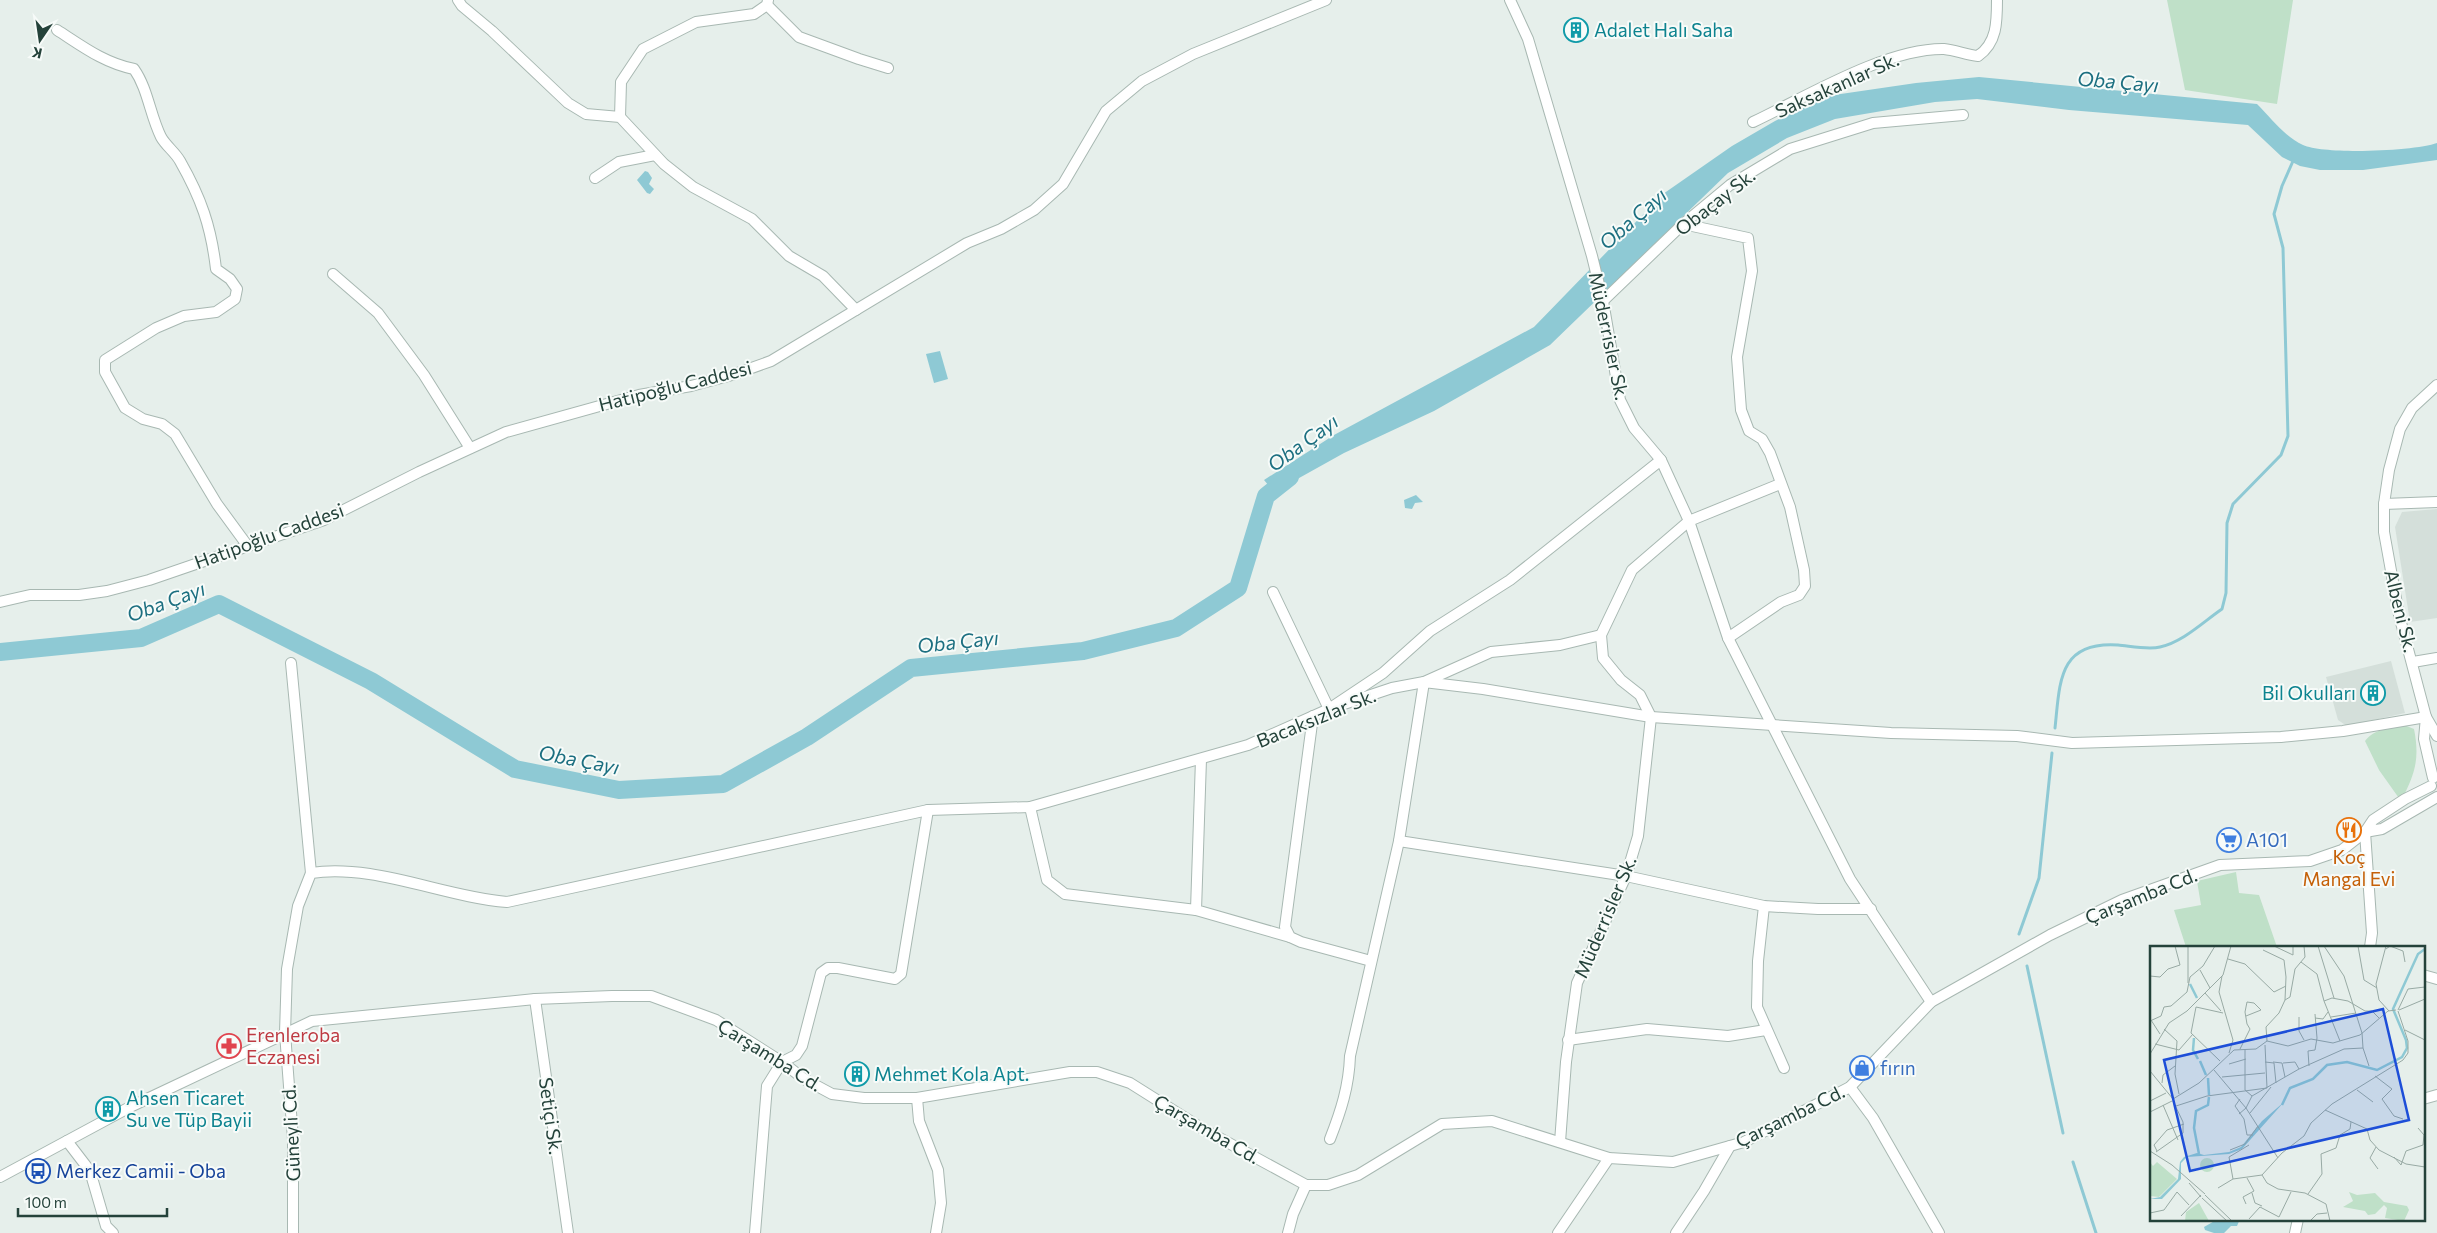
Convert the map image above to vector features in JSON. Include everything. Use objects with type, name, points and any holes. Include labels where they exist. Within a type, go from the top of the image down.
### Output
[{"type":"street","points":[[458,0],[462,6],[492,31],[568,103],[586,114],[620,117],[655,155],[693,187],[752,219],[789,256],[823,276],[856,310]]},
{"type":"street","name":"Hatipoğlu Caddesi","points":[[0,602],[30,595],[79,595],[107,591],[149,580],[324,520],[506,432],[639,394],[691,386],[732,375],[771,361],[967,243],[1001,229],[1034,210],[1063,184],[1106,111],[1142,81],[1193,54],[1326,0]]},
{"type":"street","name":"Müderrisler Sk.","points":[[1510,0],[1528,39],[1592,256],[1603,301],[1620,400],[1634,428],[1661,460],[1689,521],[1728,638],[1850,878],[1931,1002]]},
{"type":"street","name":"Saksakanlar Sk.","points":[[1753,122],[1856,72],[1908,53],[1945,49],[1978,56],[1988,49],[1995,30],[1997,0]]},
{"type":"street","points":[[620,117],[621,82],[643,50],[696,22],[754,14],[768,3],[799,37],[888,68]]},
{"type":"street","points":[[57,30],[93,54],[120,66],[134,69],[141,80],[151,114],[162,139],[179,158],[205,210],[216,269],[230,279],[237,289],[235,299],[216,312],[184,316],[156,328],[105,360],[105,372],[125,408],[142,419],[162,424],[176,434],[217,504],[247,545]]},
{"type":"street","name":"Obaçay Sk.","points":[[1603,301],[1683,224],[1730,185],[1790,149],[1873,123],[1963,115]]},
{"type":"street","points":[[596,178],[619,162],[655,155]]},
{"type":"street","points":[[1683,224],[1748,238],[1752,271],[1737,357],[1741,410],[1749,431],[1762,440],[1770,453],[1790,507],[1804,570],[1805,586],[1799,595],[1781,602],[1728,638]]},
{"type":"street","points":[[333,274],[378,313],[424,375],[470,448]]},
{"type":"street","name":"Albeni Sk.","points":[[2437,385],[2412,408],[2400,429],[2389,470],[2384,504],[2384,532],[2399,615],[2413,662],[2426,717],[2437,736]]},
{"type":"street","points":[[1273,592],[1329,709],[1383,673],[1430,631],[1510,580],[1661,460]]},
{"type":"street","points":[[1651,717],[1640,695],[1620,680],[1603,658],[1601,635],[1632,570],[1689,521],[1780,484]]},
{"type":"street","points":[[2384,504],[2437,502]]},
{"type":"street","name":"Bacaksızlar Sk.","points":[[311,873],[329,870],[367,874],[479,900],[507,902],[826,834],[928,810],[1030,807],[1248,745],[1329,709],[1392,688],[1424,682],[1491,652],[1560,645],[1601,635]]},
{"type":"street","points":[[2413,662],[2437,658]]},
{"type":"street","points":[[291,663],[311,873]]},
{"type":"street","points":[[1330,1139],[1343,1108],[1349,1079],[1350,1056],[1398,841],[1424,682],[1483,689],[1651,717],[1891,733],[2017,736],[2072,743],[2281,737],[2342,731],[2426,717]]},
{"type":"street","points":[[1290,937],[1286,927],[1313,716]]},
{"type":"street","name":"Müderrisler Sk.","points":[[1560,1142],[1568,1040],[1577,983],[1626,876],[1638,836],[1651,717]]},
{"type":"street","name":"Albeni Sk.","points":[[2426,717],[2424,740],[2437,797]]},
{"type":"street","points":[[1196,910],[1201,759]]},
{"type":"street","name":"Çarşamba Cd.","points":[[0,1177],[130,1108],[312,1021],[535,998],[651,996],[716,1020],[782,1062],[804,1079],[832,1094],[864,1098],[916,1098],[1070,1072],[1097,1072],[1130,1083],[1204,1129],[1306,1185],[1328,1185],[1358,1175],[1442,1124],[1492,1121],[1609,1158],[1673,1162],[1744,1142],[1850,1087],[1931,1002],[2050,935],[2122,900],[2220,866],[2310,861],[2342,850],[2365,832],[2373,820],[2434,779]]},
{"type":"street","name":"Çarşamba Cd.","points":[[2365,832],[2382,830],[2437,797]]},
{"type":"street","points":[[1030,807],[1047,880],[1055,888],[1066,894],[1196,910],[1371,961]]},
{"type":"street","points":[[755,1233],[768,1086],[782,1062],[796,1055],[802,1046],[821,973],[828,968],[838,968],[895,979],[901,974],[928,810]]},
{"type":"street","points":[[2365,832],[2372,934],[2370,946]]},
{"type":"street","points":[[1398,841],[1626,876],[1764,906],[1871,909]]},
{"type":"street","name":"Güneyli Cd.","points":[[293,1233],[293,1139],[285,1033],[287,969],[298,906],[311,873]]},
{"type":"street","points":[[1764,906],[1758,960],[1757,1007],[1784,1068]]},
{"type":"street","points":[[2424,975],[2437,979]]},
{"type":"street","name":"Setiçi Sk.","points":[[535,998],[568,1233]]},
{"type":"street","points":[[1568,1040],[1647,1028],[1728,1036],[1766,1030]]},
{"type":"street","points":[[1850,1087],[1873,1118],[1939,1233]]},
{"type":"street","points":[[2424,1100],[2437,1095]]},
{"type":"street","points":[[916,1098],[919,1122],[938,1170],[941,1203],[936,1233]]},
{"type":"street","points":[[67,1141],[90,1171],[106,1226],[112,1233]]},
{"type":"street","points":[[1676,1233],[1704,1191],[1730,1146]]},
{"type":"street","points":[[1558,1233],[1609,1158]]},
{"type":"street","points":[[1288,1233],[1293,1214],[1306,1185]]},
{"type":"street","points":[[2295,1233],[2298,1220]]},
{"type":"shaded area","points":[[2437,509],[2437,618],[2410,622],[2395,527],[2402,512]]},
{"type":"shaded area","points":[[2391,661],[2405,713],[2347,726],[2338,720],[2326,677]]},
{"type":"green space","points":[[2167,0],[2293,0],[2277,104],[2185,90]]},
{"type":"green space","points":[[2404,725],[2414,729],[2416,758],[2410,783],[2401,801],[2379,770],[2365,741],[2378,731]]},
{"type":"green space","points":[[2236,872],[2239,893],[2259,895],[2277,946],[2186,946],[2174,910],[2201,905],[2197,881]]},
{"type":"water","points":[[1979,77],[2257,104],[2284,132],[2303,145],[2330,150],[2370,151],[2410,148],[2437,143],[2437,160],[2363,170],[2320,170],[2300,166],[2282,157],[2248,125],[2069,110],[1977,99],[1935,102],[1835,119],[1787,138],[1728,173],[1550,345],[1434,411],[1344,453],[1274,492],[1264,480],[1334,435],[1534,327],[1663,194],[1732,146],[1775,121],[1827,96],[1916,83]]},
{"type":"water","points":[[645,171],[652,178],[649,184],[654,189],[650,194],[647,193],[637,180]]},
{"type":"water","points":[[940,351],[948,379],[934,383],[926,354]]},
{"type":"water","points":[[1416,495],[1423,502],[1415,503],[1412,509],[1405,508],[1404,500]]},
{"type":"water","points":[[2216,1220],[2240,1220],[2237,1226],[2231,1226],[2224,1233],[2214,1233],[2205,1230],[2204,1227]]},
{"type":"waterway","points":[[2055,728],[2061,680],[2073,657],[2084,650],[2098,646],[2160,647],[2177,641],[2222,609],[2226,593],[2227,523],[2233,504],[2281,455],[2288,436],[2283,248],[2274,214],[2282,186],[2293,161]]},
{"type":"waterway","name":"Oba Çayı","points":[[0,652],[141,638],[219,604],[371,681],[515,769],[619,790],[723,784],[807,737],[911,668],[1083,651],[1176,628],[1238,588],[1266,496],[1290,477]]},
{"type":"waterway","points":[[2019,934],[2039,878],[2052,753]]},
{"type":"waterway","points":[[2027,966],[2063,1133]]},
{"type":"waterway","points":[[2073,1162],[2096,1233]]},
{"type":"place","name":"Adalet Halı Saha","points":[[1576,30]]},
{"type":"place","name":"Bil Okulları","points":[[2373,693]]},
{"type":"place","name":"Koç Mangal Evi","points":[[2349,830]]},
{"type":"place","name":"A101","points":[[2229,840]]},
{"type":"place","name":"Erenleroba Eczanesi","points":[[229,1046]]},
{"type":"place","name":"fırın","points":[[1862,1068]]},
{"type":"place","name":"Mehmet Kola Apt.","points":[[857,1074]]},
{"type":"place","name":"Ahsen Ticaret Su ve Tüp Bayii","points":[[108,1109]]},
{"type":"place","name":"Merkez Camii - Oba","points":[[38,1171]]}]
